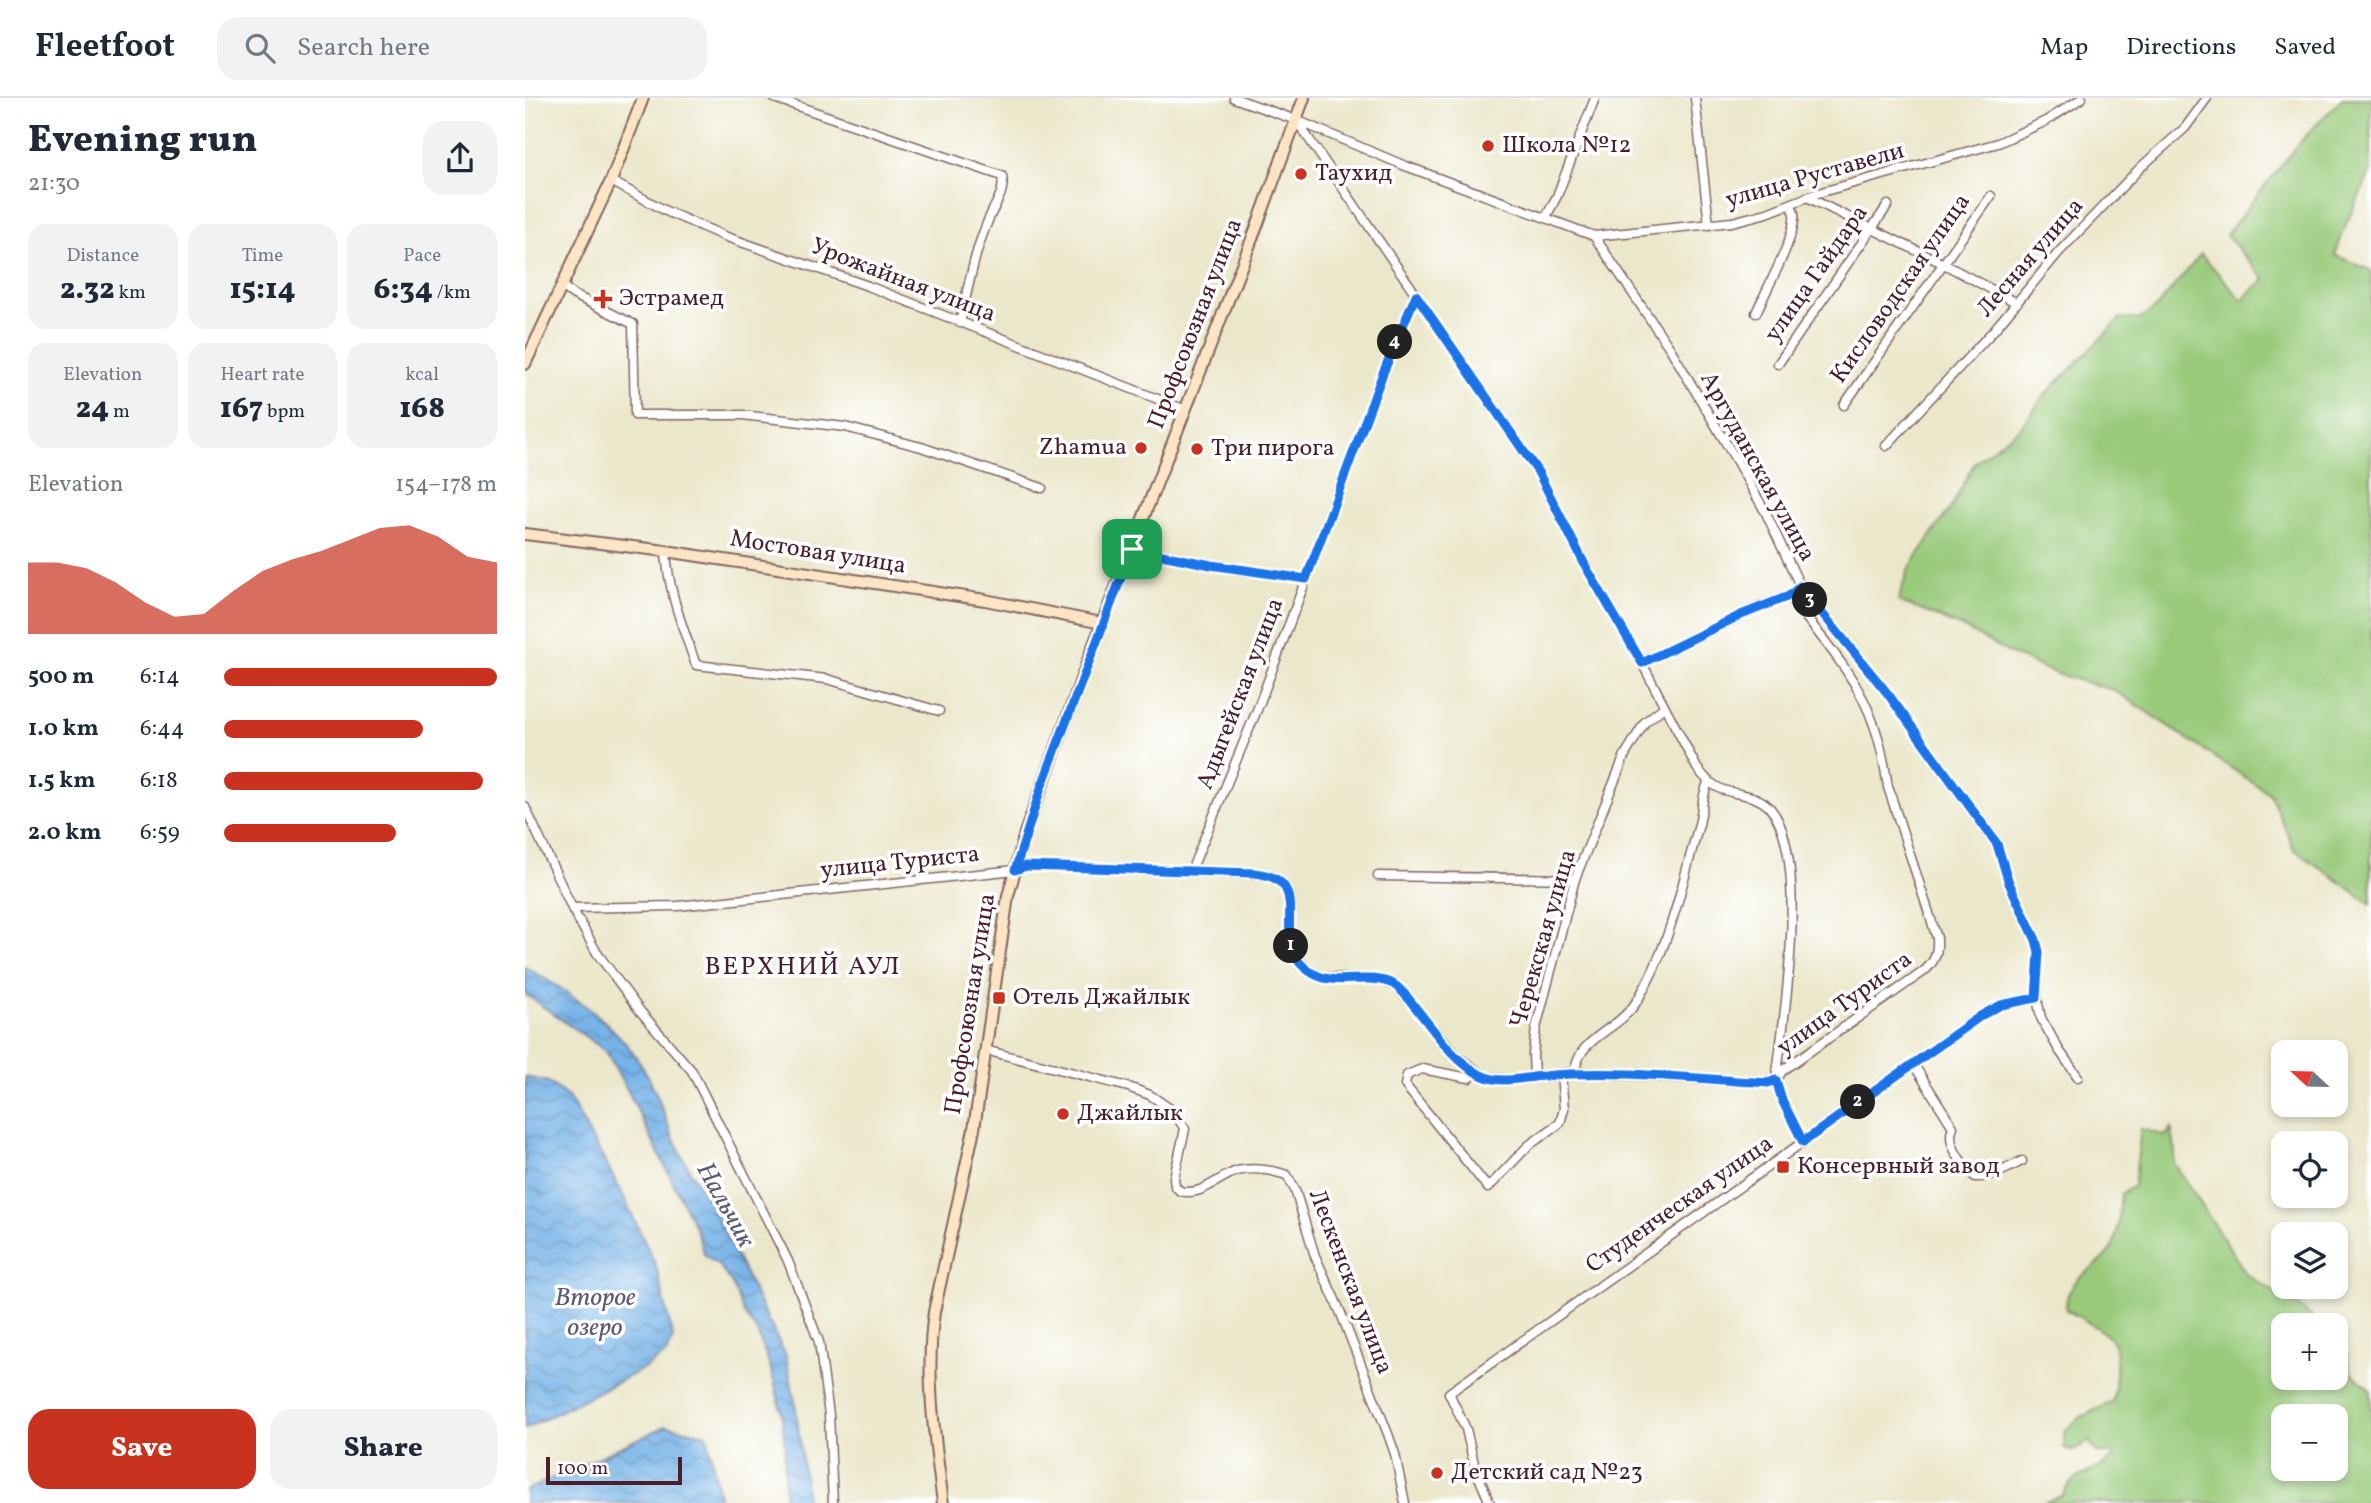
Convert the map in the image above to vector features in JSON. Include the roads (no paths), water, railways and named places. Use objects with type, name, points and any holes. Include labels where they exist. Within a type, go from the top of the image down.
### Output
[{"type":"street","points":[[525,365],[611,181],[643,98]]},
{"type":"street","points":[[774,98],[1002,176],[1004,184],[1000,196],[976,251],[960,323]]},
{"type":"street","name":"улица Руставели","points":[[1234,98],[1594,236],[1732,222],[1807,197],[1998,143],[2046,121],[2082,98]]},
{"type":"street","name":"Профсоюзная улица","points":[[943,1503],[930,1375],[931,1338],[934,1312],[974,1129],[1003,925],[1015,870],[1041,788],[1304,98]]},
{"type":"street","points":[[1546,218],[1595,98]]},
{"type":"street","points":[[1695,98],[1709,225]]},
{"type":"street","name":"Лесная улица","points":[[1886,446],[1993,331],[2059,252],[2141,167],[2185,128],[2207,98]]},
{"type":"street","points":[[1296,120],[1538,472],[1586,567],[1642,663],[1693,762],[1709,781],[1720,789],[1762,801],[1772,810],[1785,836],[1789,863],[1791,939],[1776,1080],[1782,1100],[1803,1142]]},
{"type":"street","name":"Урожайная улица","points":[[611,181],[669,212],[724,236],[868,286],[1186,410]]},
{"type":"street","name":"Кисловодская улица","points":[[1844,405],[1991,195]]},
{"type":"street","points":[[1807,197],[2017,303]]},
{"type":"street","points":[[1756,313],[1793,228],[1794,213],[1791,204]]},
{"type":"street","name":"улица Гайдара","points":[[1778,364],[1888,205]]},
{"type":"street","name":"Аргуданская улица","points":[[1594,236],[1671,350],[1746,477],[1800,586],[1888,694],[1997,844],[2009,883],[2036,940],[2039,952],[2036,998],[2041,1018],[2078,1077]]},
{"type":"street","points":[[562,286],[633,324],[635,415],[742,415],[845,427],[921,447],[1042,488]]},
{"type":"street","name":"Адыгейская улица","points":[[1191,871],[1255,716],[1383,373],[1416,295]]},
{"type":"street","name":"Мостовая улица","points":[[525,534],[666,551],[985,600],[1103,623]]},
{"type":"street","points":[[1132,549],[1211,565],[1306,579]]},
{"type":"street","points":[[666,551],[673,595],[696,665],[827,679],[939,711]]},
{"type":"street","points":[[1642,663],[1750,611],[1789,596],[1800,586]]},
{"type":"street","name":"улица Туриста","points":[[572,908],[678,906],[1015,870],[1026,866],[1261,874],[1283,882],[1289,894],[1290,942],[1300,962],[1311,972],[1321,977],[1380,980],[1397,987],[1441,1039],[1485,1077],[1499,1080],[1574,1072],[1768,1083],[1776,1080],[1783,1070],[1928,969],[1937,952],[1937,938],[1893,807],[1875,726],[1858,689],[1845,669],[1789,596]]},
{"type":"street","name":"Черекская улица","points":[[1534,1076],[1536,1028],[1575,880],[1625,755],[1645,722],[1664,707]]},
{"type":"street","points":[[1574,1072],[1579,1057],[1587,1046],[1613,1027],[1631,1009],[1661,955],[1699,824],[1703,794],[1709,781]]},
{"type":"street","points":[[525,807],[572,908],[597,953],[640,1011],[692,1070],[788,1261],[819,1342],[829,1415],[833,1503]]},
{"type":"street","points":[[1378,876],[1575,880]]},
{"type":"street","name":"Студенческая улица","points":[[1490,1503],[1475,1468],[1463,1422],[1449,1393],[1992,1009],[2036,998]]},
{"type":"street","name":"Лескенская улица","points":[[985,1050],[1128,1087],[1162,1102],[1177,1116],[1185,1129],[1174,1178],[1180,1191],[1196,1191],[1241,1170],[1287,1175],[1295,1191],[1315,1255],[1388,1434],[1405,1503]]},
{"type":"street","points":[[1914,1065],[1953,1127],[1949,1136],[1952,1143],[1975,1177],[1981,1178],[2022,1161]]},
{"type":"street","points":[[1476,1072],[1469,1077],[1416,1070],[1407,1074],[1405,1085],[1488,1188],[1528,1146],[1560,1123],[1565,1109],[1561,1074]]},
{"type":"water","points":[[525,967],[576,999],[607,1024],[634,1054],[650,1079],[678,1148],[708,1200],[786,1356],[795,1402],[806,1491],[805,1503],[784,1503],[785,1445],[781,1410],[771,1369],[757,1332],[744,1314],[732,1284],[718,1265],[704,1254],[696,1229],[606,1051],[525,994]]},
{"type":"water","name":"Второе озеро","points":[[525,1077],[548,1082],[569,1098],[619,1187],[656,1266],[673,1338],[667,1353],[645,1368],[525,1429]]},
{"type":"water","points":[[666,1426],[707,1434],[720,1503],[525,1503],[525,1491]]},
{"type":"place","name":"Школа №12","points":[[1488,146]]},
{"type":"place","name":"Таухид","points":[[1301,174]]},
{"type":"place","name":"Эстрамед","points":[[603,299]]},
{"type":"place","name":"Zhamua","points":[[1141,448]]},
{"type":"place","name":"Три пирога","points":[[1197,449]]},
{"type":"place","name":"Отель Джайлык","points":[[999,998]]},
{"type":"place","name":"Джайлык","points":[[1063,1114]]},
{"type":"place","name":"Консервный завод","points":[[1783,1167]]},
{"type":"place","name":"Детский сад №23","points":[[1437,1473]]},
{"type":"district","name":"ВЕРХНИЙ АУЛ","points":[[803,967]]},
{"type":"water label","name":"Нальчик","points":[[725,1205]]}]
